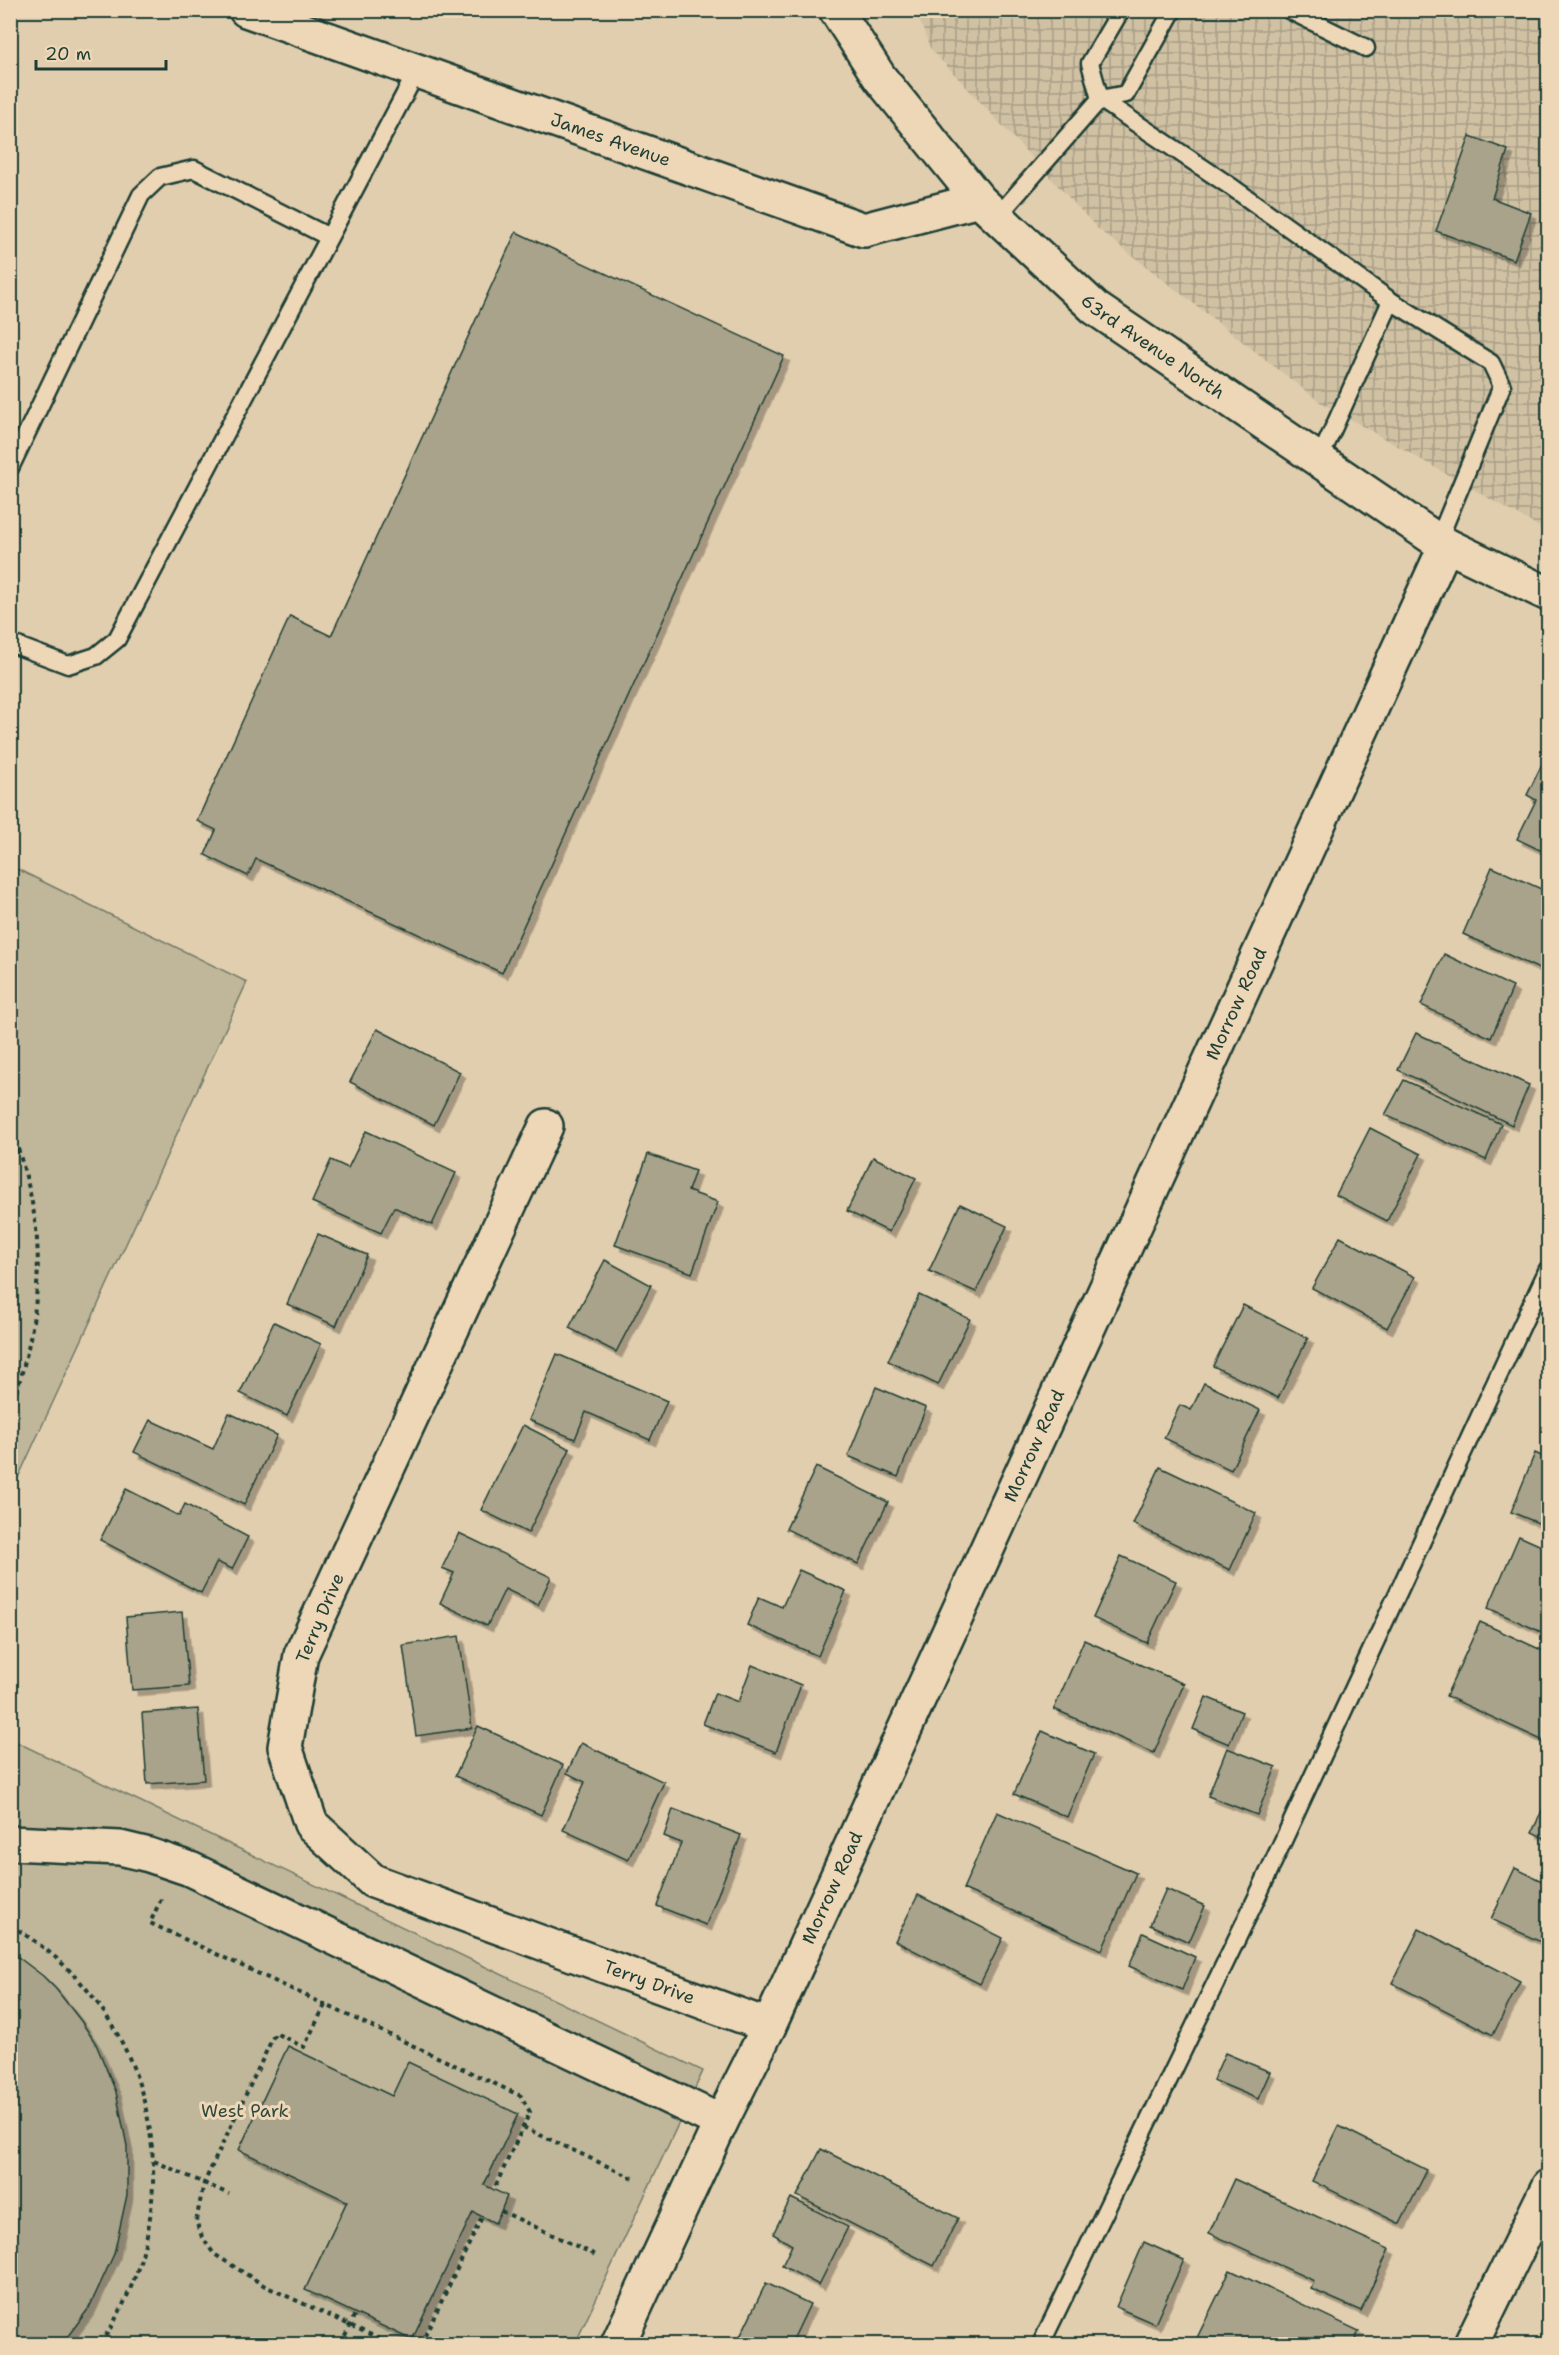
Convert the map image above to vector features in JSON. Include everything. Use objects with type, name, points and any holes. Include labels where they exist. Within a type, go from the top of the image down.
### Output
[{"type":"street","name":"James Avenue","points":[[246,10],[864,230],[988,208]]},
{"type":"street","name":"63rd Avenue North","points":[[836,10],[880,78],[988,208],[1095,308],[1442,543],[1548,594]]},
{"type":"street","name":"Morrow Road","points":[[618,2344],[721,2122],[769,2026],[1442,543]]},
{"type":"street","name":"Terry Drive","points":[[546,1126],[301,1655],[285,1747],[311,1824],[373,1881],[769,2026]]},
{"type":"street","points":[[10,1843],[120,1848],[190,1869],[721,2122]]},
{"type":"street","points":[[1472,2344],[1548,2187]]},
{"type":"lane","points":[[1120,10],[1090,63],[1101,99],[1233,188],[1391,301],[1491,363],[1502,386],[1442,543]]},
{"type":"lane","points":[[988,208],[1101,99],[1126,94],[1173,10]]},
{"type":"lane","points":[[1289,10],[1366,48]]},
{"type":"lane","points":[[10,643],[68,665],[96,656],[117,639],[417,71]]},
{"type":"lane","points":[[10,468],[141,195],[160,177],[194,169],[329,237]]},
{"type":"lane","points":[[1319,460],[1391,301]]},
{"type":"lane","points":[[1041,2344],[1257,1897],[1548,1269]]},
{"type":"path","points":[[10,1123],[32,1203],[38,1240],[39,1276],[32,1329],[20,1382],[10,1411]]},
{"type":"path","points":[[164,1893],[150,1923],[521,2096],[530,2112],[494,2189]]},
{"type":"path","points":[[10,1925],[40,1945],[69,1971],[97,2002],[128,2055],[142,2093],[152,2139],[153,2198],[144,2252],[124,2304],[100,2344]]},
{"type":"path","points":[[324,2005],[304,2047],[275,2033],[204,2183],[196,2222],[201,2237],[214,2254],[265,2286],[391,2344]]},
{"type":"path","points":[[523,2127],[635,2179]]},
{"type":"path","points":[[153,2161],[228,2194]]},
{"type":"path","points":[[501,2211],[598,2256]]},
{"type":"path","points":[[421,2344],[482,2217]]},
{"type":"path","points":[[341,2344],[355,2314]]},
{"type":"shaded area","points":[[916,11],[1548,11],[1548,532],[1320,402],[1098,229],[930,48]]},
{"type":"green space","points":[[11,866],[247,982],[11,1493]]},
{"type":"green space","name":"West Park","points":[[10,1739],[703,2071],[575,2344],[11,2344]]},
{"type":"building","points":[[1470,136],[1508,150],[1492,198],[1531,213],[1514,260],[1436,231]]},
{"type":"building","points":[[516,232],[784,356],[502,973],[256,859],[248,876],[205,855],[216,830],[197,821],[290,616],[331,636]]},
{"type":"building","points":[[1544,760],[1548,762],[1548,854],[1517,839],[1536,800],[1527,795]]},
{"type":"building","points":[[1492,867],[1548,892],[1548,973],[1463,934]]},
{"type":"building","points":[[1444,954],[1513,987],[1491,1038],[1421,1005]]},
{"type":"building","points":[[377,1029],[460,1072],[434,1125],[350,1082]]},
{"type":"building","points":[[1416,1033],[1529,1085],[1512,1125],[1398,1070]]},
{"type":"building","points":[[1404,1080],[1501,1124],[1486,1160],[1385,1115]]},
{"type":"building","points":[[1370,1128],[1421,1154],[1387,1221],[1336,1195]]},
{"type":"building","points":[[366,1131],[456,1173],[432,1225],[394,1207],[381,1233],[312,1202],[331,1160],[348,1168]]},
{"type":"building","points":[[648,1154],[695,1171],[688,1191],[718,1202],[692,1273],[615,1245]]},
{"type":"building","points":[[873,1157],[916,1178],[889,1232],[847,1211]]},
{"type":"building","points":[[960,1204],[1007,1226],[976,1292],[929,1271]]},
{"type":"building","points":[[318,1234],[367,1255],[336,1326],[287,1304]]},
{"type":"building","points":[[1340,1237],[1415,1277],[1387,1328],[1312,1288]]},
{"type":"building","points":[[605,1260],[651,1285],[616,1352],[569,1328]]},
{"type":"building","points":[[919,1295],[970,1319],[938,1385],[888,1361]]},
{"type":"building","points":[[1243,1305],[1308,1338],[1278,1398],[1213,1366]]},
{"type":"building","points":[[274,1322],[321,1344],[287,1416],[240,1393]]},
{"type":"building","points":[[557,1354],[667,1401],[650,1440],[586,1412],[575,1439],[529,1420]]},
{"type":"building","points":[[1204,1383],[1260,1410],[1231,1470],[1164,1438],[1180,1405],[1191,1410]]},
{"type":"building","points":[[876,1387],[926,1408],[898,1477],[848,1456]]},
{"type":"building","points":[[229,1413],[277,1435],[244,1505],[134,1452],[150,1420],[213,1449]]},
{"type":"building","points":[[523,1425],[570,1449],[528,1533],[481,1510]]},
{"type":"building","points":[[1535,1453],[1548,1459],[1548,1527],[1511,1512]]},
{"type":"building","points":[[816,1467],[888,1502],[858,1564],[786,1529]]},
{"type":"building","points":[[1160,1467],[1256,1513],[1230,1570],[1133,1524]]},
{"type":"building","points":[[126,1489],[179,1516],[185,1504],[248,1537],[232,1569],[217,1562],[201,1593],[100,1540]]},
{"type":"building","points":[[459,1533],[551,1577],[538,1605],[505,1589],[487,1626],[440,1603],[454,1573],[442,1568]]},
{"type":"building","points":[[1519,1536],[1548,1549],[1548,1635],[1488,1608]]},
{"type":"building","points":[[1121,1556],[1176,1581],[1147,1643],[1093,1618]]},
{"type":"building","points":[[799,1570],[846,1591],[818,1656],[747,1625],[759,1597],[782,1607]]},
{"type":"building","points":[[182,1612],[189,1686],[132,1690],[126,1617]]},
{"type":"building","points":[[1480,1622],[1548,1653],[1548,1743],[1446,1696]]},
{"type":"building","points":[[459,1636],[472,1728],[416,1736],[403,1645]]},
{"type":"building","points":[[1084,1640],[1184,1684],[1154,1753],[1054,1709]]},
{"type":"building","points":[[752,1665],[801,1685],[776,1752],[703,1724],[715,1693],[738,1702]]},
{"type":"building","points":[[1206,1697],[1242,1712],[1229,1744],[1193,1729]]},
{"type":"building","points":[[198,1709],[204,1780],[147,1784],[142,1713]]},
{"type":"building","points":[[478,1726],[563,1765],[541,1815],[455,1776]]},
{"type":"building","points":[[1042,1731],[1094,1754],[1067,1817],[1014,1794]]},
{"type":"building","points":[[581,1743],[664,1782],[628,1860],[563,1830],[585,1782],[567,1773]]},
{"type":"building","points":[[1227,1748],[1276,1767],[1257,1815],[1208,1796]]},
{"type":"building","points":[[1548,1798],[1548,1840],[1532,1832]]},
{"type":"building","points":[[673,1809],[741,1835],[706,1925],[657,1906],[681,1843],[664,1836]]},
{"type":"building","points":[[997,1812],[1136,1873],[1102,1950],[963,1889]]},
{"type":"building","points":[[1515,1868],[1548,1884],[1548,1931],[1543,1943],[1491,1919]]},
{"type":"building","points":[[1166,1889],[1205,1906],[1189,1942],[1150,1925]]},
{"type":"building","points":[[918,1895],[1003,1938],[980,1984],[895,1941]]},
{"type":"building","points":[[1419,1929],[1520,1981],[1493,2035],[1392,1983]]},
{"type":"building","points":[[1143,1933],[1195,1957],[1182,1990],[1129,1966]]},
{"type":"building","points":[[10,1951],[56,1989],[96,2044],[116,2092],[127,2146],[127,2195],[114,2254],[89,2308],[62,2344],[10,2344]]},
{"type":"building","points":[[288,2046],[392,2096],[408,2062],[518,2114],[484,2185],[507,2196],[501,2211],[495,2223],[473,2212],[412,2340],[305,2290],[347,2201],[239,2150]]},
{"type":"building","points":[[1225,2053],[1270,2072],[1258,2099],[1213,2080]]},
{"type":"building","points":[[1339,2126],[1427,2170],[1400,2224],[1312,2181]]},
{"type":"building","points":[[821,2149],[958,2218],[934,2266],[797,2196]]},
{"type":"building","points":[[1234,2179],[1389,2249],[1361,2311],[1311,2289],[1314,2281],[1209,2233]]},
{"type":"building","points":[[791,2198],[848,2227],[819,2285],[782,2266],[792,2245],[773,2234]]},
{"type":"building","points":[[1144,2242],[1184,2260],[1155,2324],[1116,2307]]},
{"type":"building","points":[[1230,2270],[1359,2331],[1353,2344],[1194,2344]]},
{"type":"building","points":[[766,2283],[810,2304],[791,2344],[750,2344],[739,2339]]}]
